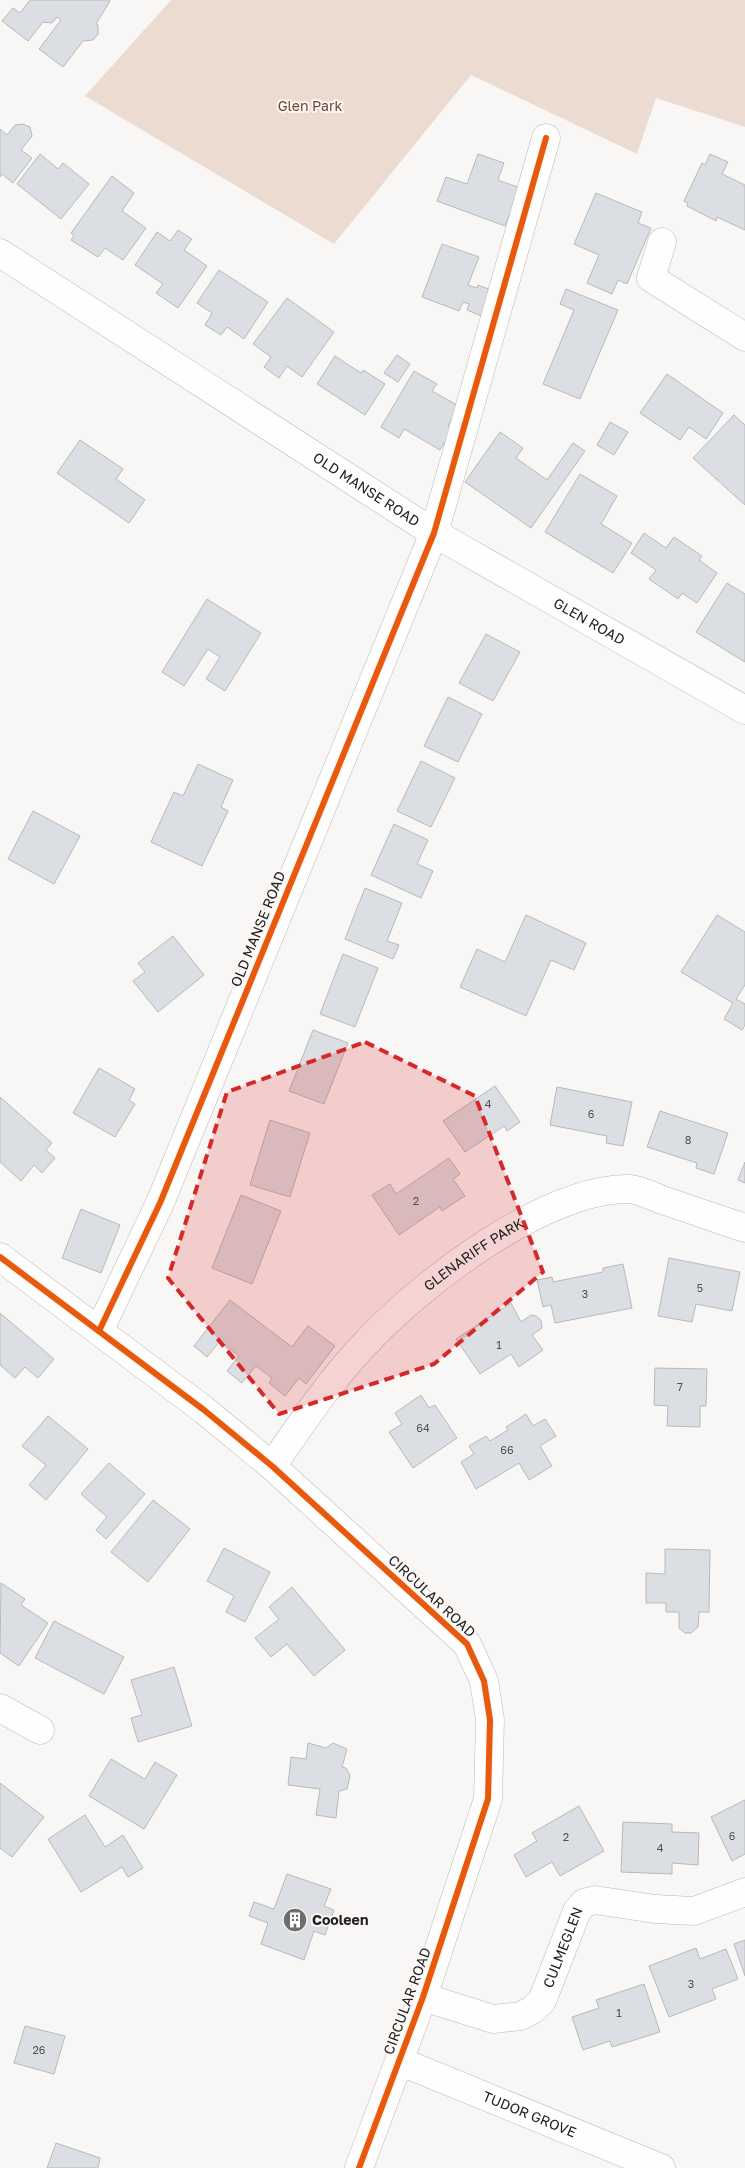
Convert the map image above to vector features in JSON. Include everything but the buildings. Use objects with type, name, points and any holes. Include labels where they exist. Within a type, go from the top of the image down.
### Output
[{"type":"street","points":[[434,533],[546,138]]},
{"type":"street","points":[[662,242],[650,278],[745,337]]},
{"type":"street","name":"OLD MANSE ROAD","points":[[0,253],[434,533],[160,1203],[99,1332]]},
{"type":"street","name":"GLEN ROAD","points":[[434,533],[745,710]]},
{"type":"street","name":"GLENARIFF PARK","points":[[272,1466],[324,1391],[364,1344],[411,1299],[506,1230],[558,1204],[605,1190],[632,1189],[745,1228]]},
{"type":"street","name":"CIRCULAR ROAD","points":[[0,1257],[204,1410],[272,1466],[467,1644],[484,1681],[490,1720],[488,1799],[423,1997],[359,2168]]},
{"type":"street","points":[[0,1708],[40,1730]]},
{"type":"street","name":"CULMEGLEN","points":[[423,1997],[493,2019],[521,2016],[542,2001],[577,1911],[584,1903],[595,1900],[655,1909],[694,1911],[745,1892]]},
{"type":"street","name":"TUDOR GROVE","points":[[399,2061],[661,2168]]},
{"type":"highlighted area","points":[[365,1042],[475,1096],[543,1272],[434,1364],[279,1414],[168,1278],[227,1092]]},
{"type":"green space","name":"Glen Park","points":[[171,0],[745,0],[745,127],[656,98],[637,154],[471,75],[334,244],[85,96]]},
{"type":"cycle path","points":[[99,1331],[160,1203],[434,533],[546,138]]},
{"type":"cycle path","points":[[0,1257],[204,1410],[272,1466],[467,1644],[484,1681],[490,1720],[488,1799],[423,1997],[359,2168]]},
{"type":"place","name":"Cooleen","points":[[295,1920]]}]
